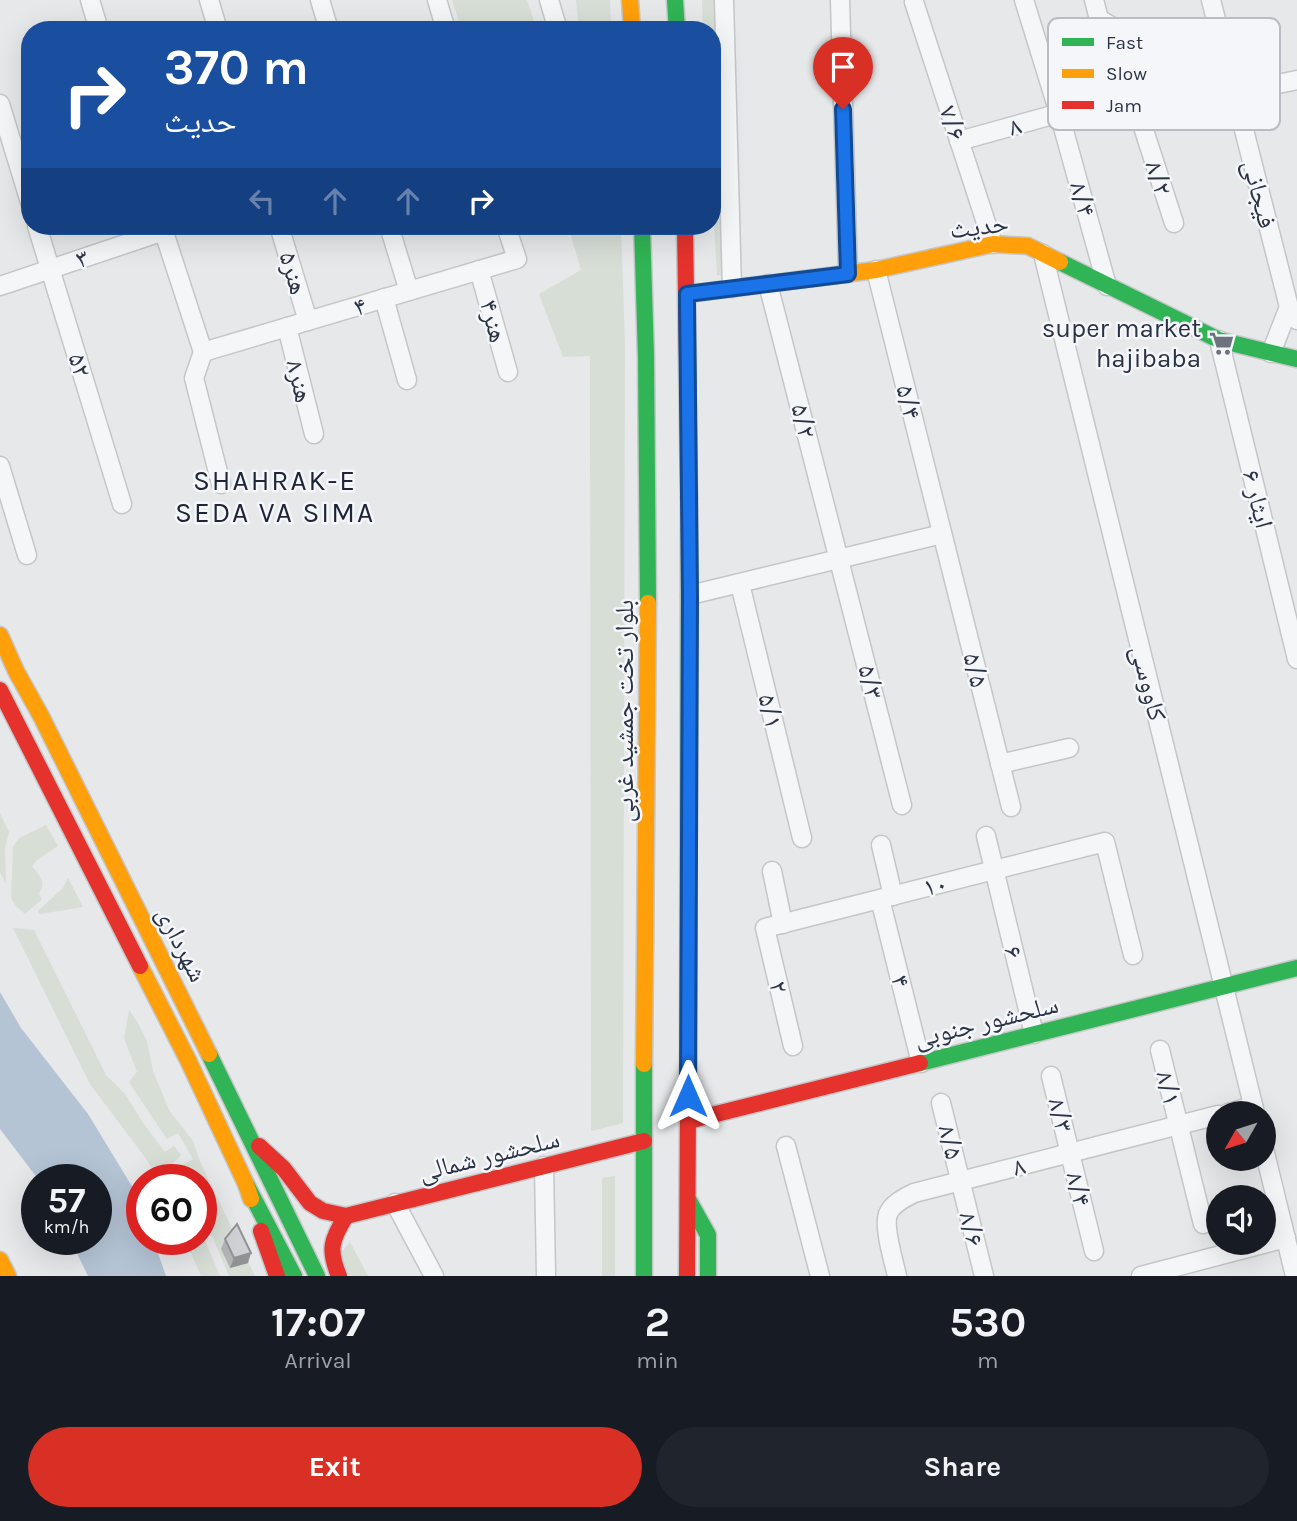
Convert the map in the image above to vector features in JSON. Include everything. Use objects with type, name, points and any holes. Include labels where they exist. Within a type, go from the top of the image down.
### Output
[{"type":"street","points":[[90,0],[96,21]]},
{"type":"street","points":[[209,0],[210,21]]},
{"type":"street","points":[[320,0],[326,21]]},
{"type":"street","points":[[437,0],[443,21]]},
{"type":"street","points":[[549,0],[555,21]]},
{"type":"street","points":[[630,0],[631,21]]},
{"type":"street","points":[[674,0],[676,21]]},
{"type":"street","points":[[724,0],[732,288]]},
{"type":"street","points":[[840,0],[848,274]]},
{"type":"street","points":[[1024,0],[1048,77]]},
{"type":"street","points":[[1094,0],[1098,18]]},
{"type":"street","name":"فیجانی","points":[[1211,0],[1215,18]]},
{"type":"street","name":"۷/۶","points":[[914,2],[993,244]]},
{"type":"street","points":[[0,104],[21,173]]},
{"type":"street","name":"۸","points":[[960,141],[1048,116]]},
{"type":"street","name":"۸/۴","points":[[1064,130],[1107,286]]},
{"type":"street","name":"۸/۲","points":[[1148,130],[1174,223]]},
{"type":"street","name":"فیجانی","points":[[1246,130],[1289,273],[1293,313]]},
{"type":"street","name":"۵۲","points":[[40,235],[122,504]]},
{"type":"street","name":"۳","points":[[0,286],[144,235]]},
{"type":"street","points":[[165,235],[202,352],[194,378],[221,484]]},
{"type":"street","name":"هنر۵","points":[[282,235],[308,321]]},
{"type":"street","points":[[392,235],[409,291]]},
{"type":"street","name":"۴","points":[[202,352],[517,259],[509,235]]},
{"type":"street","name":"بلوار تخت جمشید غربی","points":[[642,235],[649,596],[644,1276]]},
{"type":"street","points":[[685,235],[690,596],[687,1276]]},
{"type":"street","name":"حدیث","points":[[687,294],[876,270],[993,244],[1028,246],[1219,340],[1297,359]]},
{"type":"street","name":"کاووسی","points":[[1043,254],[1252,1101]]},
{"type":"street","name":"هنر۴","points":[[479,270],[508,372]]},
{"type":"street","name":"۵/۴","points":[[876,270],[942,534]]},
{"type":"street","name":"۵/۲","points":[[768,284],[839,559]]},
{"type":"street","points":[[384,298],[407,380]]},
{"type":"street","points":[[1271,353],[1293,313]]},
{"type":"street","name":"هنر۸","points":[[287,327],[314,434]]},
{"type":"street","name":"ایثار ۶","points":[[1219,340],[1297,659]]},
{"type":"street","points":[[0,466],[27,555]]},
{"type":"street","points":[[690,596],[942,534]]},
{"type":"street","name":"۵/۵","points":[[942,534],[1011,807]]},
{"type":"street","name":"۵/۳","points":[[839,559],[902,805]]},
{"type":"street","name":"۵/۱","points":[[740,583],[802,838]]},
{"type":"street","name":"شهرداری","points":[[0,635],[317,1276]]},
{"type":"street","name":"شهرداری","points":[[0,690],[188,1060],[246,1184],[277,1276]]},
{"type":"street","points":[[1000,764],[1069,748]]},
{"type":"street","name":"۶","points":[[986,836],[1034,1034]]},
{"type":"street","name":"۱۰","points":[[774,926],[1105,842],[1133,955]]},
{"type":"street","name":"۴","points":[[881,845],[887,898],[921,1063]]},
{"type":"street","name":"۲","points":[[772,871],[774,926],[793,1046]]},
{"type":"street","name":"سلحشور جنوبی","points":[[688,1121],[1297,968]]},
{"type":"street","name":"۸/۱","points":[[1160,1050],[1203,1224]]},
{"type":"street","name":"۸/۳","points":[[1051,1076],[1070,1153]]},
{"type":"street","name":"۸/۵","points":[[941,1103],[960,1181]]},
{"type":"street","name":"۸","points":[[897,1276],[888,1239],[888,1215],[898,1202],[914,1193],[1206,1118]]},
{"type":"street","points":[[249,1136],[285,1171],[307,1204],[327,1213],[346,1216],[333,1237],[331,1258],[339,1276]]},
{"type":"street","name":"سلحشور شمالی","points":[[346,1216],[644,1141]]},
{"type":"street","points":[[786,1146],[820,1276]]},
{"type":"street","name":"۸/۴","points":[[1070,1153],[1094,1251]]},
{"type":"street","points":[[544,1166],[546,1276]]},
{"type":"street","points":[[1269,1171],[1295,1276]]},
{"type":"street","name":"۸/۶","points":[[960,1181],[984,1276]]},
{"type":"street","points":[[246,1184],[294,1276]]},
{"type":"street","points":[[628,1218],[643,1197]]},
{"type":"street","points":[[688,1199],[708,1235],[708,1276]]},
{"type":"street","points":[[395,1203],[434,1276]]},
{"type":"street","points":[[1141,1276],[1286,1238]]},
{"type":"street","points":[[0,1260],[8,1276]]},
{"type":"shaded area","points":[[452,0],[527,0],[534,21],[459,21]]},
{"type":"shaded area","points":[[576,0],[610,0],[611,21],[578,21]]},
{"type":"shaded area","points":[[702,0],[715,0],[716,21],[703,21]]},
{"type":"shaded area","points":[[721,166],[725,276],[717,275],[715,235],[721,235]]},
{"type":"shaded area","points":[[571,235],[621,235],[625,345],[623,1123],[591,1131],[590,356],[563,357],[539,294],[581,270]]},
{"type":"shaded area","points":[[0,813],[9,832],[5,849],[6,884],[0,872]]},
{"type":"shaded area","points":[[46,825],[58,846],[32,866],[42,879],[39,894],[42,899],[25,914],[11,898],[13,847],[19,838]]},
{"type":"shaded area","points":[[68,878],[83,907],[40,914],[38,911],[63,888]]},
{"type":"shaded area","points":[[13,928],[34,930],[106,1075],[125,1094],[165,1152],[174,1146],[181,1155],[173,1164],[149,1164],[90,1084]]},
{"type":"shaded area","points":[[129,1010],[147,1041],[153,1071],[169,1110],[193,1141],[201,1164],[184,1164],[193,1159],[178,1133],[167,1139],[129,1082],[137,1072],[124,1038]]},
{"type":"shaded area","points":[[615,1176],[615,1276],[602,1276],[602,1178]]},
{"type":"shaded area","points":[[217,1197],[255,1276],[229,1276],[217,1248]]},
{"type":"shaded area","points":[[350,1242],[368,1276],[349,1276],[340,1254]]},
{"type":"shaded area","points":[[192,1255],[211,1255],[220,1276],[201,1276]]},
{"type":"water","points":[[0,992],[21,1028],[88,1114],[126,1177],[126,1255],[159,1255],[166,1276],[88,1276],[78,1255],[112,1255],[112,1164],[27,1164],[0,1129]]},
{"type":"building","points":[[237,1224],[251,1253],[234,1258],[225,1239]]},
{"type":"traffic: fast","points":[[675,0],[676,21]]},
{"type":"traffic: fast","points":[[642,235],[648,603]]},
{"type":"traffic: fast","points":[[1060,262],[1219,340],[1297,359]]},
{"type":"traffic: fast","points":[[688,1108],[689,498]]},
{"type":"traffic: fast","points":[[920,1063],[1297,968]]},
{"type":"traffic: fast","points":[[209,1054],[317,1276]]},
{"type":"traffic: fast","points":[[644,1064],[644,1276]]},
{"type":"traffic: fast","points":[[246,1184],[294,1276]]},
{"type":"traffic: fast","points":[[689,1201],[708,1235],[708,1276]]},
{"type":"traffic: slow","points":[[630,0],[631,21]]},
{"type":"traffic: slow","points":[[687,294],[876,270],[993,244],[1028,246],[1060,262]]},
{"type":"traffic: slow","points":[[644,1064],[648,603]]},
{"type":"traffic: slow","points":[[0,635],[209,1054]]},
{"type":"traffic: slow","points":[[140,966],[188,1060],[251,1199]]},
{"type":"traffic: slow","points":[[0,1260],[8,1276]]},
{"type":"traffic: jam","points":[[685,235],[689,498]]},
{"type":"traffic: jam","points":[[0,690],[140,966]]},
{"type":"traffic: jam","points":[[688,1121],[920,1063]]},
{"type":"traffic: jam","points":[[687,1276],[688,1108]]},
{"type":"traffic: jam","points":[[346,1216],[644,1141]]},
{"type":"traffic: jam","points":[[259,1146],[284,1169],[310,1203],[323,1211],[346,1216],[334,1239],[332,1252],[339,1276]]},
{"type":"traffic: jam","points":[[261,1231],[277,1276]]},
{"type":"place","name":"super market hajibaba","points":[[1221,343]]},
{"type":"district","name":"SHAHRAK-E SEDA VA SIMA","points":[[275,496]]},
{"type":"route","points":[[688,1096],[690,596],[687,294],[848,274],[843,109]]}]
